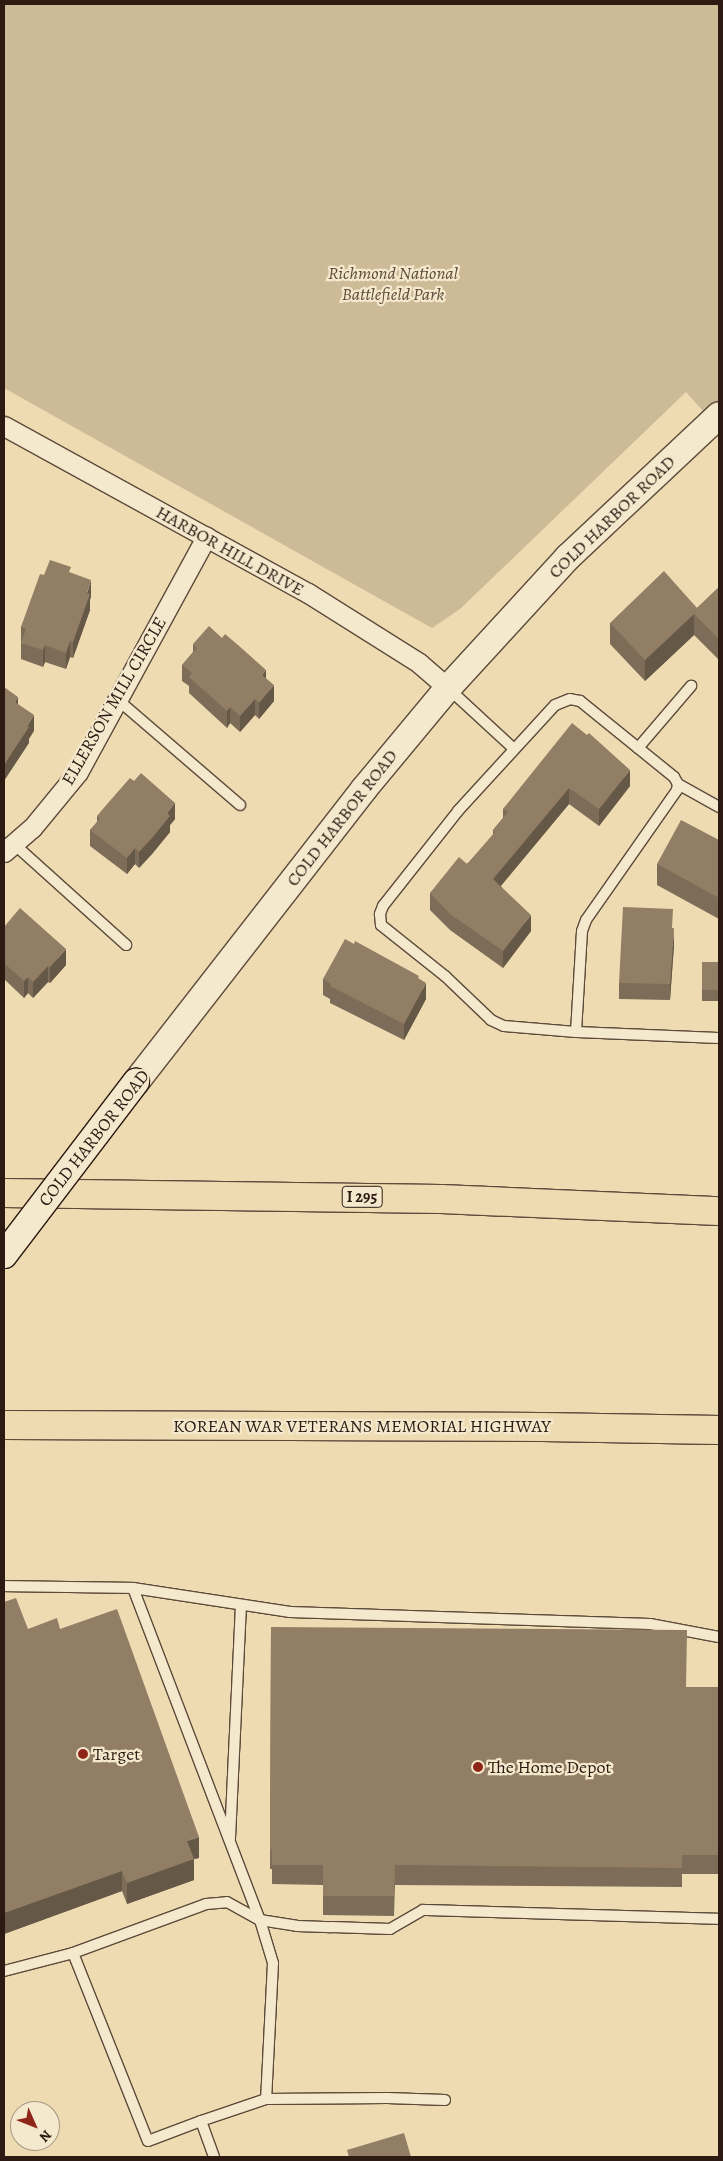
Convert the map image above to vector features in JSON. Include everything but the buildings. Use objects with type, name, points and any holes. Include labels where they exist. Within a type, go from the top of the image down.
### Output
[{"type":"highway","name":"I 295","points":[[4,1193],[441,1198],[719,1211]]},
{"type":"highway","name":"KOREAN WAR VETERANS MEMORIAL HIGHWAY","points":[[4,1424],[542,1427],[719,1430]]},
{"type":"main road","name":"COLD HARBOR ROAD","points":[[4,1256],[136,1082],[364,789],[448,688],[568,557],[719,415]]},
{"type":"street","name":"HARBOR HILL DRIVE","points":[[4,426],[308,593],[419,663],[448,688]]},
{"type":"street","name":"ELLERSON MILL CIRCLE","points":[[9,848],[32,828],[78,772],[206,537]]},
{"type":"lane","points":[[638,748],[691,686]]},
{"type":"lane","points":[[448,688],[514,749]]},
{"type":"lane","points":[[719,807],[678,784],[674,777],[580,701],[570,698],[555,705],[458,811],[382,906],[380,914],[381,925],[445,976],[491,1020],[504,1026],[576,1032],[719,1038]]},
{"type":"lane","points":[[118,700],[240,805]]},
{"type":"lane","points":[[576,1032],[582,932],[586,920],[677,790],[678,784]]},
{"type":"lane","points":[[9,848],[126,945]]},
{"type":"lane","points":[[4,1586],[132,1588],[290,1612],[650,1624],[719,1637]]},
{"type":"lane","points":[[132,1588],[260,1920],[272,1963],[266,2099]]},
{"type":"lane","points":[[230,1843],[242,1604]]},
{"type":"lane","points":[[4,1971],[73,1953],[206,1904],[226,1902],[260,1920],[297,1926],[390,1929],[423,1910],[719,1919]]},
{"type":"lane","points":[[73,1953],[148,2141],[266,2099],[387,2098],[445,2100]]},
{"type":"lane","points":[[201,2121],[214,2157]]},
{"type":"green space","name":"Richmond National Battlefield Park","points":[[4,4],[719,4],[719,429],[686,392],[460,609],[432,628],[4,388]]},
{"type":"place","name":"Target","points":[[83,1754]]},
{"type":"place","name":"The Home Depot","points":[[478,1767]]}]
